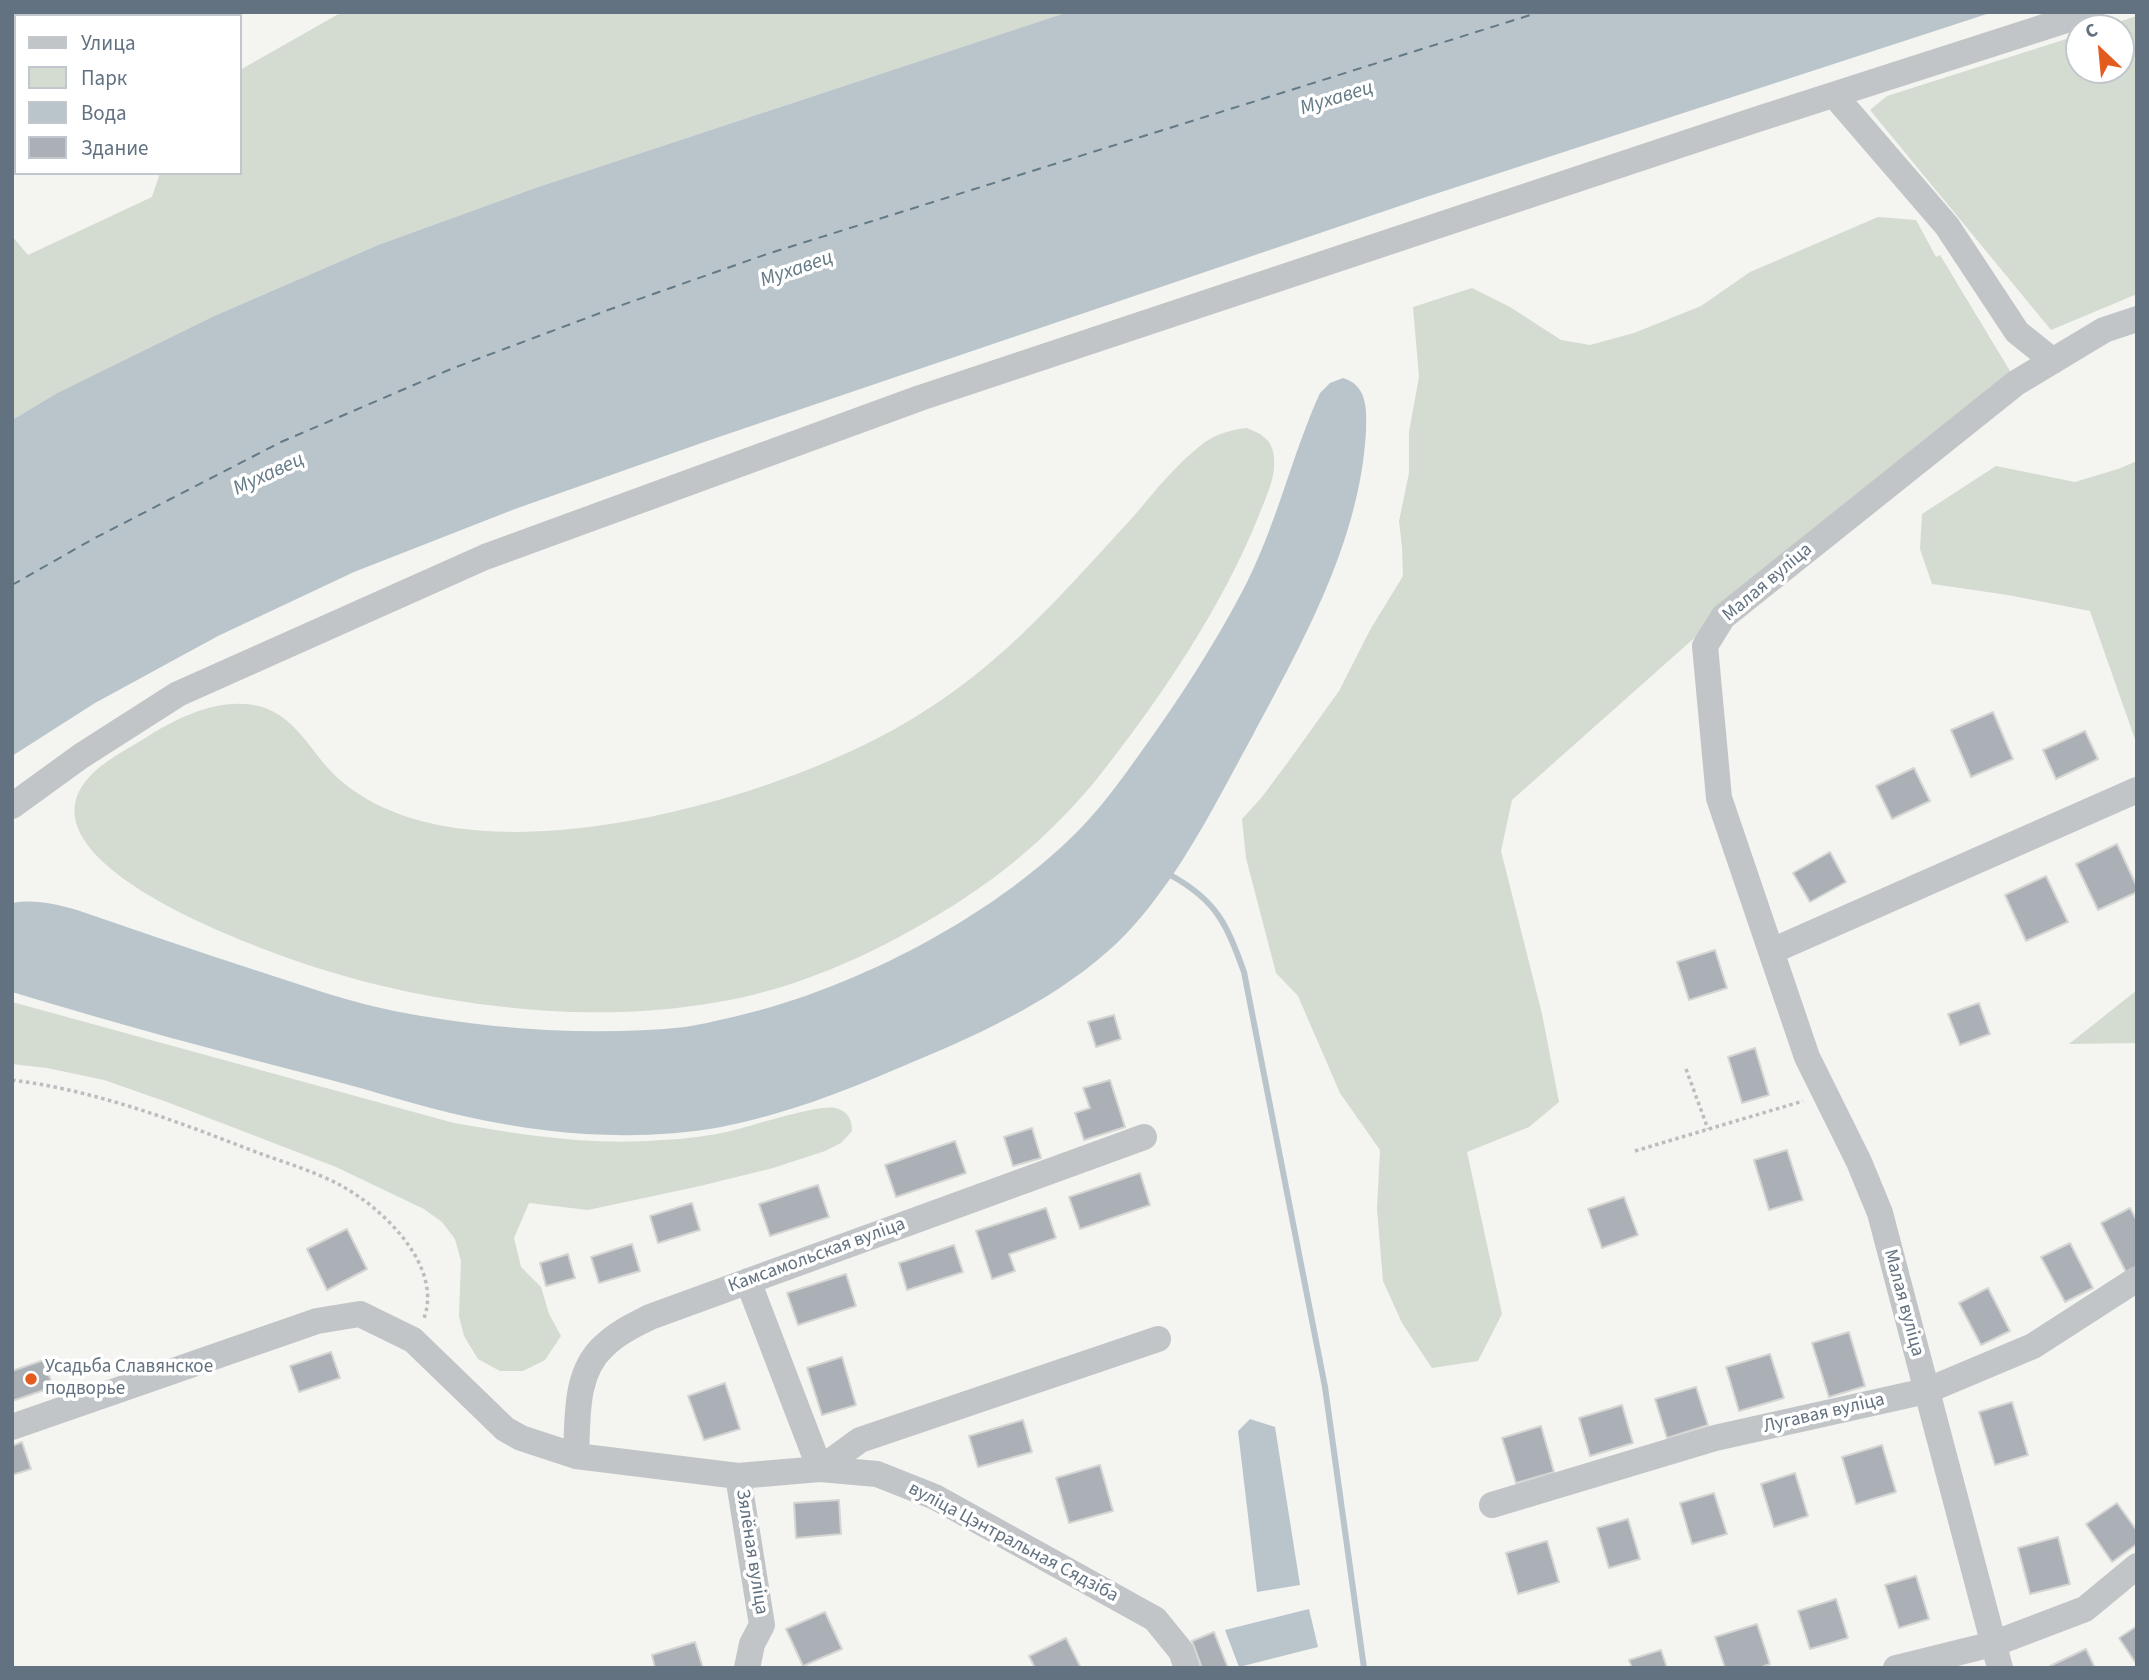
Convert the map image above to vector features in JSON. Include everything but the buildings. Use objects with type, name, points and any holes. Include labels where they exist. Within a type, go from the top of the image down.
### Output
[{"type":"street","points":[[12,806],[81,756],[178,694],[485,557],[920,398],[1728,129],[2091,12]]},
{"type":"street","points":[[1835,96],[1947,226],[2017,332],[2053,361]]},
{"type":"street","name":"Малая вуліца","points":[[1996,1656],[1880,1213],[1807,1056],[1719,798],[1705,646],[1723,617],[2016,383],[2104,330],[2137,319]]},
{"type":"street","points":[[1772,951],[2137,790]]},
{"type":"street","name":"Камсамольская вуліца","points":[[576,1456],[583,1379],[602,1347],[623,1331],[650,1317],[1144,1137]]},
{"type":"street","name":"Лугавая вуліца","points":[[1492,1505],[1715,1438],[1926,1391],[2033,1346],[2137,1279]]},
{"type":"street","points":[[748,1281],[820,1469],[860,1440],[1158,1339]]},
{"type":"street","name":"вуліца Цэнтральная Сядзіба","points":[[12,1427],[317,1321],[360,1314],[413,1340],[505,1429],[521,1438],[576,1456],[738,1476],[820,1469],[877,1474],[936,1497],[1156,1619],[1181,1651],[1187,1668]]},
{"type":"street","name":"Зялёная вуліца","points":[[738,1476],[762,1625],[752,1644],[747,1668]]},
{"type":"street","points":[[1896,1668],[1996,1656],[2085,1609],[2137,1566]]},
{"type":"path","points":[[1686,1069],[1708,1129]]},
{"type":"path","points":[[12,1080],[54,1085],[117,1101],[341,1185],[371,1206],[401,1234],[419,1261],[428,1285],[428,1307],[413,1340]]},
{"type":"path","points":[[1634,1151],[1825,1095]]},
{"type":"green space","points":[[342,12],[1068,12],[535,188],[378,245],[214,316],[57,393],[12,420],[12,236],[28,255],[152,197],[159,175],[242,175],[242,69]]},
{"type":"green space","points":[[2135,17],[2137,294],[2051,330],[1870,110],[1887,96],[2065,39],[2065,84],[2135,84]]},
{"type":"green space","points":[[1878,217],[1916,220],[1936,257],[1940,255],[2013,376],[1773,568],[1512,800],[1501,851],[1542,1014],[1559,1102],[1529,1127],[1467,1152],[1502,1314],[1478,1361],[1432,1368],[1402,1323],[1383,1281],[1377,1209],[1380,1150],[1340,1093],[1298,996],[1276,973],[1246,858],[1242,819],[1262,797],[1339,691],[1370,630],[1403,576],[1399,521],[1409,473],[1409,432],[1419,377],[1413,307],[1472,288],[1510,307],[1561,340],[1590,345],[1634,333],[1701,306],[1750,272]]},
{"type":"green space","points":[[1247,428],[1266,438],[1273,452],[1274,465],[1272,480],[1244,550],[1187,653],[1096,780],[1038,841],[970,895],[866,954],[792,984],[718,1002],[607,1012],[524,1009],[408,992],[294,960],[215,929],[133,885],[100,859],[80,832],[75,804],[79,792],[86,781],[105,763],[189,714],[233,704],[262,707],[282,717],[332,772],[355,791],[374,803],[428,823],[490,831],[558,830],[627,821],[697,806],[763,786],[824,763],[876,739],[952,693],[987,666],[1035,622],[1185,458],[1215,436]]},
{"type":"green space","points":[[2137,461],[2137,745],[2090,611],[1932,584],[1920,549],[1922,514],[1996,466],[2075,482]]},
{"type":"green space","points":[[2137,990],[2137,1043],[2069,1044]]},
{"type":"green space","points":[[12,1002],[454,1123],[505,1132],[610,1142],[671,1140],[723,1133],[801,1112],[827,1108],[846,1113],[852,1131],[841,1143],[825,1151],[773,1168],[700,1186],[588,1210],[529,1203],[514,1238],[521,1267],[541,1287],[549,1314],[561,1336],[545,1360],[523,1371],[500,1371],[478,1359],[464,1336],[459,1316],[461,1261],[455,1239],[442,1222],[424,1209],[336,1167],[167,1102],[104,1080],[12,1064]]},
{"type":"water","name":"Мухавец","points":[[1068,12],[1993,12],[1429,196],[710,440],[515,509],[354,572],[218,636],[95,703],[12,756],[12,420],[57,393],[214,316],[378,245],[535,188]]},
{"type":"water","points":[[1343,378],[1351,381],[1361,392],[1365,406],[1366,431],[1362,471],[1341,550],[1310,626],[1204,824],[1157,896],[1134,926],[1107,952],[1060,988],[1009,1018],[955,1044],[835,1094],[744,1122],[690,1132],[594,1134],[530,1128],[450,1113],[12,992],[12,903],[29,902],[77,910],[361,1003],[429,1017],[502,1027],[613,1031],[685,1027],[771,1007],[866,972],[913,949],[1001,895],[1041,865],[1103,804],[1168,713],[1231,613],[1254,568],[1320,393],[1330,383]]},
{"type":"water","points":[[1250,1419],[1275,1427],[1300,1585],[1257,1592],[1238,1431]]},
{"type":"water","points":[[1309,1609],[1318,1647],[1239,1667],[1225,1630]]},
{"type":"waterway","points":[[1172,876],[1210,905],[1226,928],[1244,972],[1325,1387],[1364,1668]]},
{"type":"ferry route","points":[[12,585],[93,539],[281,442],[451,369],[608,310],[767,254],[1540,12]]},
{"type":"place","name":"Усадьба Славянское подворье","points":[[31,1379]]}]
